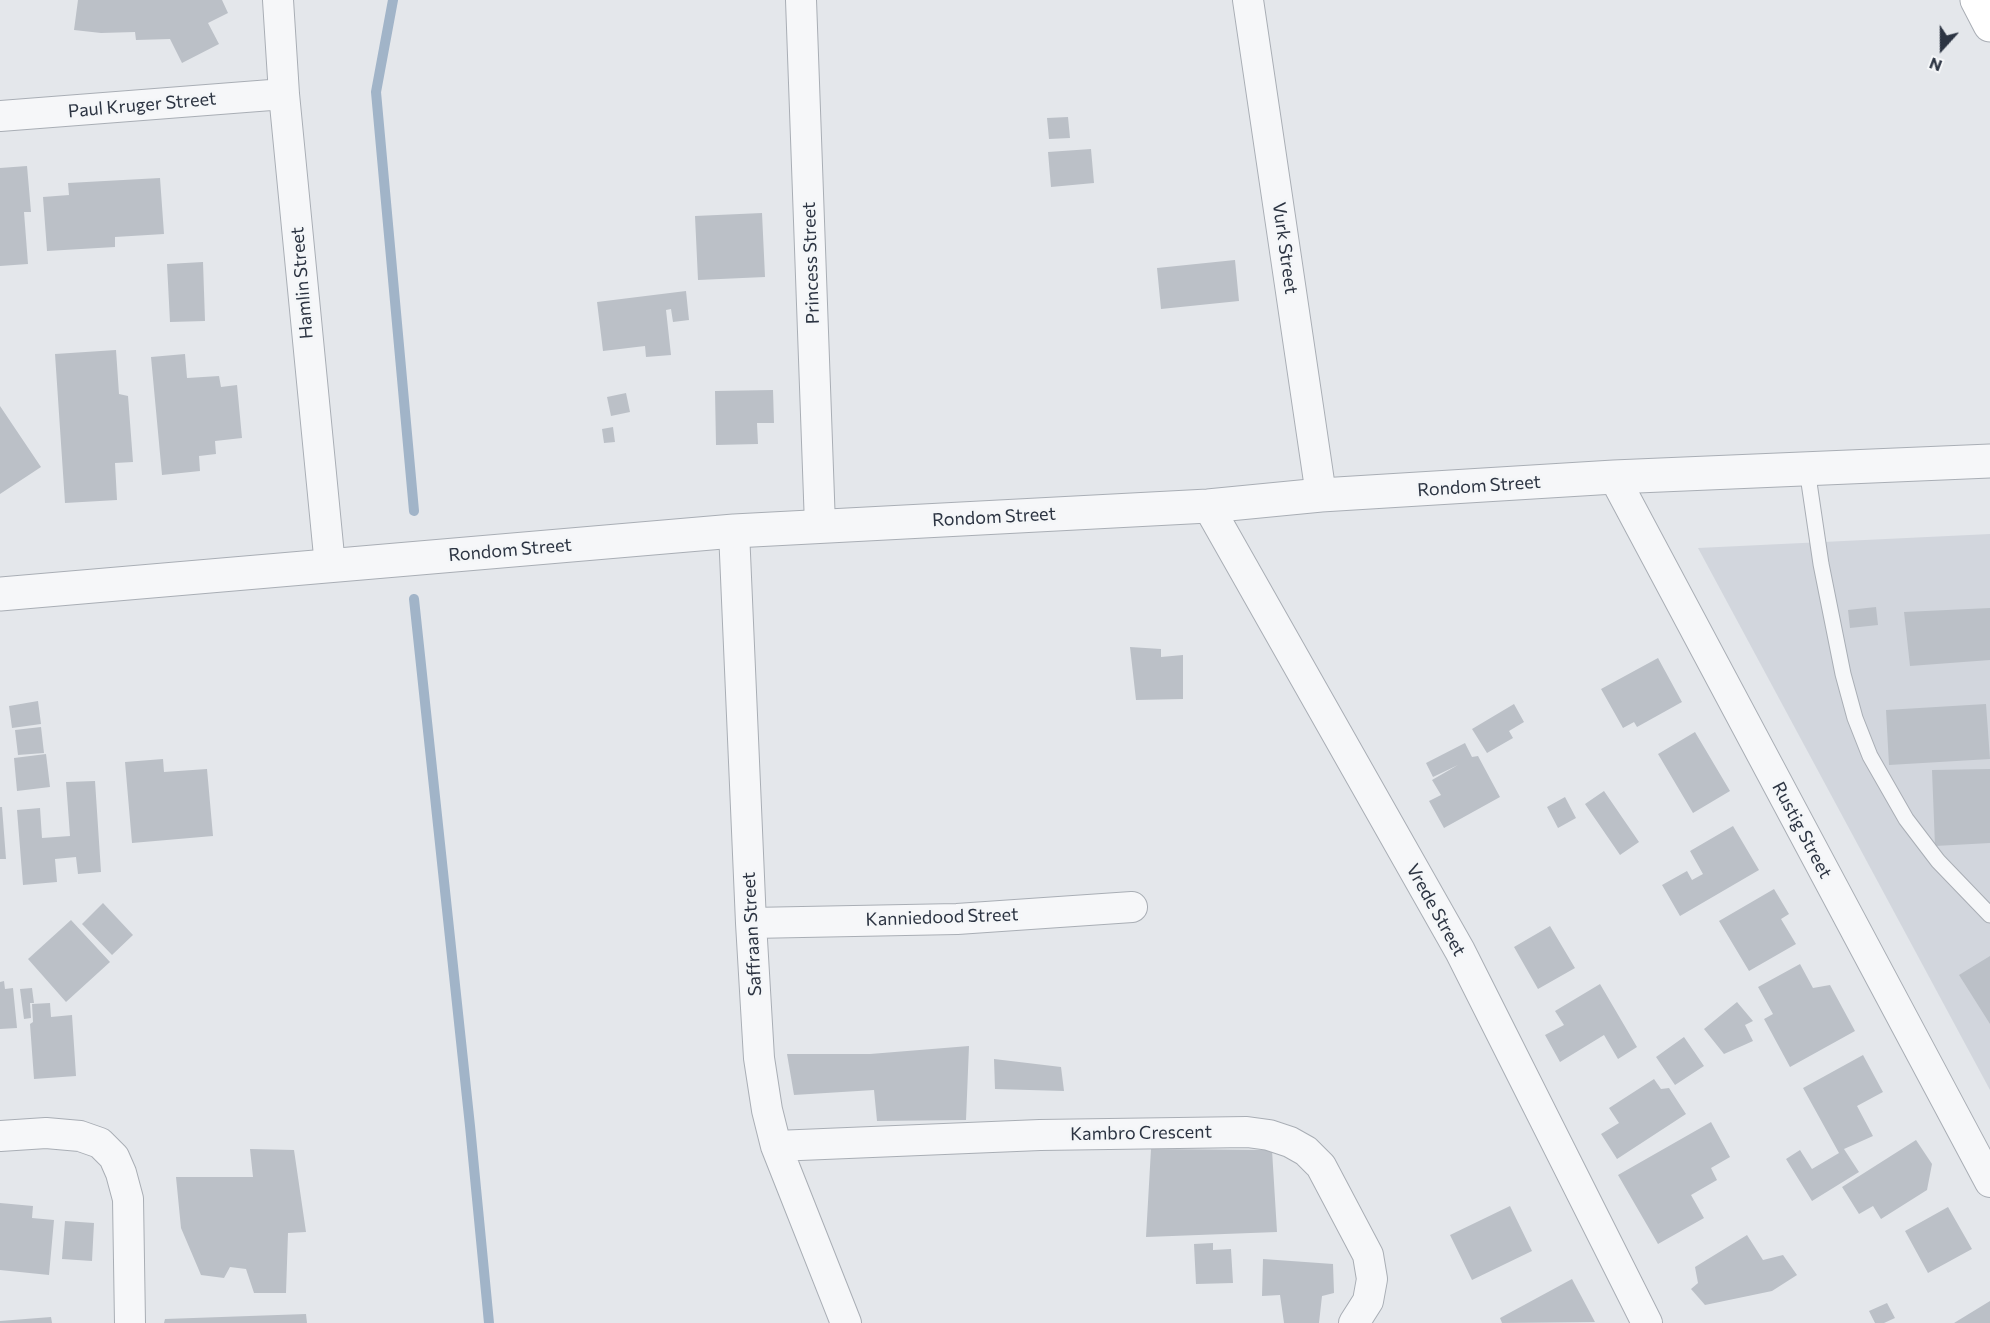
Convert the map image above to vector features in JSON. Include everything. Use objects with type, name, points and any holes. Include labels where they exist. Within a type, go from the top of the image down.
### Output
[{"type":"main road","points":[[1977,0],[1990,25]]},
{"type":"street","name":"Hamlin Street","points":[[278,0],[330,566]]},
{"type":"street","name":"Princess Street","points":[[801,0],[820,525]]},
{"type":"street","name":"Vurk Street","points":[[1248,0],[1321,495]]},
{"type":"street","name":"Paul Kruger Street","points":[[0,116],[285,94]]},
{"type":"street","name":"Rondom Street","points":[[0,594],[820,525],[1208,506],[1321,495],[1614,477],[1990,460]]},
{"type":"street","name":"Rustig Street","points":[[1614,477],[1990,1182]]},
{"type":"street","name":"Vrede Street","points":[[1208,506],[1460,951],[1647,1323]]},
{"type":"street","name":"Saffraan Street","points":[[734,531],[759,1058],[767,1110],[776,1146],[846,1323]]},
{"type":"street","name":"Kanniedood Street","points":[[751,923],[957,919],[1132,907]]},
{"type":"street","name":"Kambro Crescent","points":[[776,1146],[1051,1134],[1247,1132],[1269,1135],[1290,1142],[1306,1151],[1322,1166],[1368,1255],[1372,1279],[1368,1301],[1354,1323]]},
{"type":"street","points":[[0,1137],[46,1133],[80,1136],[100,1143],[114,1157],[128,1199],[130,1323]]},
{"type":"lane","points":[[1807,469],[1821,564],[1844,674],[1855,718],[1870,756],[1906,819],[1938,861],[1990,915]]},
{"type":"shaded area","points":[[1990,534],[1990,1090],[1698,548]]},
{"type":"building","points":[[78,0],[222,0],[228,13],[208,23],[219,44],[182,63],[170,39],[136,40],[135,32],[101,33],[74,30]]},
{"type":"building","points":[[1068,117],[1070,138],[1049,139],[1047,118]]},
{"type":"building","points":[[1091,149],[1094,183],[1051,187],[1048,152]]},
{"type":"building","points":[[27,166],[31,212],[24,212],[28,264],[0,266],[0,168]]},
{"type":"building","points":[[160,178],[164,234],[115,237],[115,247],[47,251],[43,197],[69,195],[68,183]]},
{"type":"building","points":[[762,213],[765,277],[698,280],[695,216]]},
{"type":"building","points":[[1235,260],[1239,301],[1161,309],[1157,268]]},
{"type":"building","points":[[203,262],[205,321],[170,322],[167,264]]},
{"type":"building","points":[[686,291],[689,320],[673,322],[671,309],[666,310],[671,355],[646,357],[645,346],[603,351],[597,302]]},
{"type":"building","points":[[116,350],[119,394],[128,396],[133,462],[115,463],[117,500],[65,503],[55,354]]},
{"type":"building","points":[[185,354],[187,378],[219,376],[221,387],[237,385],[242,438],[215,441],[216,454],[199,456],[200,471],[162,475],[151,357]]},
{"type":"building","points":[[773,390],[774,423],[757,423],[758,444],[716,445],[715,391]]},
{"type":"building","points":[[626,393],[630,412],[611,416],[607,397]]},
{"type":"building","points":[[0,406],[41,467],[0,494]]},
{"type":"building","points":[[613,427],[615,442],[604,443],[602,429]]},
{"type":"building","points":[[1876,607],[1878,625],[1850,628],[1848,610]]},
{"type":"building","points":[[1990,608],[1990,660],[1910,666],[1904,612]]},
{"type":"building","points":[[1130,647],[1161,649],[1161,657],[1183,655],[1183,699],[1136,700]]},
{"type":"building","points":[[1658,658],[1682,702],[1637,727],[1634,722],[1623,728],[1601,689]]},
{"type":"building","points":[[38,701],[41,724],[12,728],[9,706]]},
{"type":"building","points":[[1514,704],[1524,722],[1509,731],[1513,738],[1487,753],[1472,729]]},
{"type":"building","points":[[1986,704],[1990,759],[1889,765],[1886,710]]},
{"type":"building","points":[[41,727],[44,753],[18,755],[15,730]]},
{"type":"building","points":[[1695,732],[1730,791],[1693,813],[1658,754]]},
{"type":"building","points":[[1465,743],[1472,757],[1478,756],[1500,797],[1444,828],[1429,801],[1441,795],[1432,780],[1458,765],[1433,777],[1426,763]]},
{"type":"building","points":[[46,754],[50,787],[17,791],[14,758]]},
{"type":"building","points":[[163,759],[164,772],[207,769],[213,836],[132,843],[125,762]]},
{"type":"building","points":[[1990,769],[1990,843],[1935,846],[1932,770]]},
{"type":"building","points":[[95,781],[101,872],[78,874],[76,857],[55,859],[57,882],[23,885],[17,810],[40,808],[42,838],[70,836],[66,782]]},
{"type":"building","points":[[1604,791],[1639,842],[1620,855],[1585,804]]},
{"type":"building","points":[[1565,797],[1576,818],[1558,828],[1547,807]]},
{"type":"building","points":[[0,807],[2,807],[6,859],[0,859]]},
{"type":"building","points":[[1733,826],[1759,870],[1680,916],[1662,885],[1687,871],[1692,880],[1703,874],[1690,851]]},
{"type":"building","points":[[1774,889],[1789,914],[1781,919],[1796,944],[1749,971],[1719,921]]},
{"type":"building","points":[[103,903],[133,935],[112,955],[82,924]]},
{"type":"building","points":[[71,920],[110,962],[66,1002],[28,959]]},
{"type":"building","points":[[1550,926],[1575,968],[1538,989],[1514,947]]},
{"type":"building","points":[[1990,956],[1990,1024],[1959,975]]},
{"type":"building","points":[[1800,964],[1813,988],[1830,985],[1855,1031],[1790,1067],[1764,1019],[1773,1014],[1758,987]]},
{"type":"building","points":[[4,981],[5,989],[13,988],[17,1028],[0,1029],[0,982]]},
{"type":"building","points":[[1600,984],[1637,1047],[1618,1059],[1604,1035],[1560,1062],[1545,1035],[1564,1025],[1555,1011]]},
{"type":"building","points":[[32,988],[34,1003],[30,1003],[31,1018],[24,1019],[20,989]]},
{"type":"building","points":[[1737,1002],[1753,1021],[1745,1025],[1753,1041],[1724,1054],[1704,1029]]},
{"type":"building","points":[[50,1003],[51,1017],[72,1015],[76,1076],[34,1079],[30,1024],[33,1022],[32,1004]]},
{"type":"building","points":[[1684,1037],[1704,1066],[1675,1085],[1656,1057]]},
{"type":"building","points":[[969,1046],[966,1120],[877,1121],[874,1090],[794,1095],[787,1054],[870,1054]]},
{"type":"building","points":[[1863,1055],[1883,1092],[1857,1106],[1873,1136],[1844,1149],[1859,1172],[1812,1201],[1786,1159],[1800,1150],[1812,1169],[1839,1153],[1803,1088]]},
{"type":"building","points":[[994,1059],[1061,1067],[1064,1091],[995,1089]]},
{"type":"building","points":[[1654,1079],[1661,1089],[1669,1088],[1686,1114],[1617,1159],[1601,1134],[1619,1123],[1609,1108]]},
{"type":"building","points":[[1711,1122],[1730,1157],[1711,1168],[1717,1180],[1691,1195],[1704,1218],[1658,1244],[1618,1175]]},
{"type":"building","points":[[1916,1140],[1932,1164],[1927,1190],[1881,1219],[1873,1206],[1859,1214],[1842,1187]]},
{"type":"building","points":[[250,1149],[294,1150],[306,1232],[288,1233],[286,1293],[254,1293],[246,1269],[230,1267],[224,1278],[201,1275],[181,1228],[176,1177],[253,1177]]},
{"type":"building","points":[[1151,1149],[1272,1150],[1277,1232],[1146,1237]]},
{"type":"building","points":[[0,1203],[33,1206],[32,1218],[54,1220],[49,1275],[0,1270]]},
{"type":"building","points":[[1510,1206],[1532,1251],[1472,1280],[1450,1235]]},
{"type":"building","points":[[1948,1207],[1972,1249],[1928,1273],[1905,1231]]},
{"type":"building","points":[[65,1221],[94,1223],[92,1261],[62,1259]]},
{"type":"building","points":[[1747,1235],[1763,1260],[1783,1255],[1797,1275],[1772,1291],[1705,1305],[1691,1289],[1698,1283],[1695,1267]]},
{"type":"building","points":[[1213,1243],[1213,1250],[1231,1249],[1233,1283],[1196,1284],[1194,1244]]},
{"type":"building","points":[[1263,1259],[1333,1264],[1334,1293],[1322,1296],[1319,1323],[1284,1323],[1280,1295],[1262,1296]]},
{"type":"building","points":[[1572,1279],[1595,1322],[1502,1323],[1500,1318]]},
{"type":"building","points":[[1990,1301],[1990,1323],[1954,1323]]},
{"type":"building","points":[[1887,1303],[1895,1318],[1884,1323],[1875,1323],[1869,1311]]},
{"type":"building","points":[[306,1314],[307,1323],[164,1323],[165,1319]]},
{"type":"building","points":[[51,1317],[52,1323],[0,1323],[0,1321]]},
{"type":"waterway","points":[[393,0],[376,92],[414,511]]},
{"type":"waterway","points":[[414,599],[489,1323]]}]
